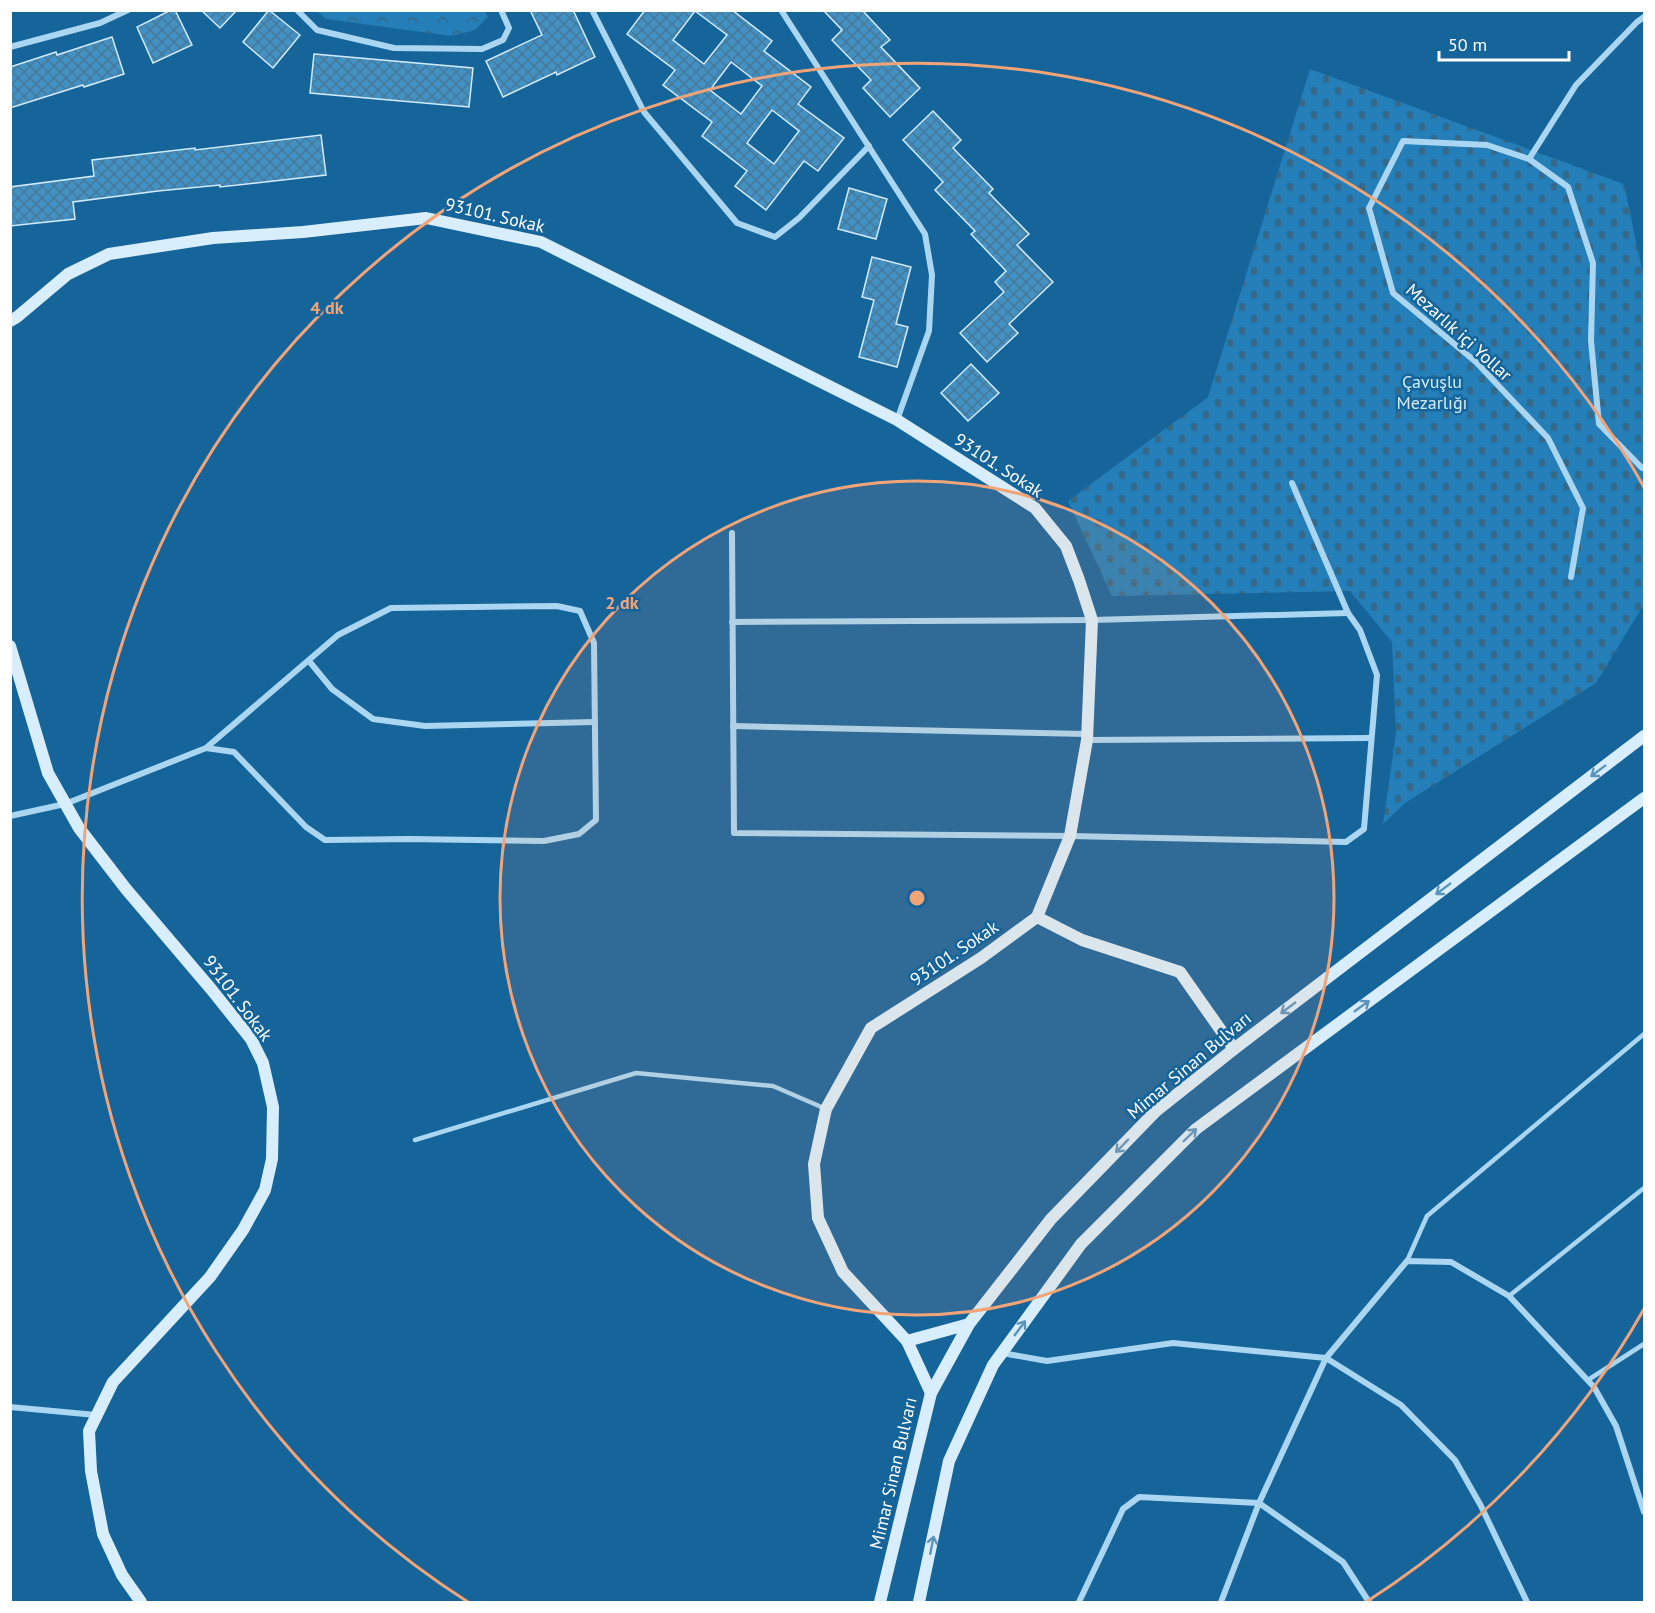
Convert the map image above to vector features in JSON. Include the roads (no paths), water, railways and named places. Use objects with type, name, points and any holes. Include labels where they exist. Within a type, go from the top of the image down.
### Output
[{"type":"street","points":[[10,47],[100,23],[128,10]]},
{"type":"street","points":[[297,10],[317,30],[394,48],[482,49],[503,39],[509,28],[501,10]]},
{"type":"street","points":[[781,10],[925,234],[932,275],[928,331],[897,420]]},
{"type":"street","points":[[595,11],[644,112],[737,223],[775,237],[799,218],[869,146]]},
{"type":"street","points":[[1529,159],[1576,85],[1644,17]]},
{"type":"street","name":"Mezarlık içi Yollar","points":[[1571,578],[1583,508],[1548,438],[1476,362],[1393,293],[1369,208],[1403,141],[1487,145],[1529,159],[1568,187],[1593,263],[1591,341],[1599,424],[1642,468]]},
{"type":"street","name":"93101. Sokak","points":[[14,319],[68,274],[109,254],[213,238],[303,232],[426,218],[541,242],[897,420],[1035,508],[1066,546],[1092,620],[1087,737],[1070,836],[1038,917],[981,958],[871,1029],[826,1109],[814,1164],[818,1218],[843,1272],[907,1341],[931,1393]]},
{"type":"street","points":[[10,331],[14,319]]},
{"type":"street","points":[[732,533],[734,833],[1070,836],[1346,842],[1364,829],[1377,675],[1360,630],[1348,614],[1292,483]]},
{"type":"street","points":[[10,816],[65,804],[206,748],[338,635],[391,608],[557,606],[580,610],[594,643],[596,820],[579,834],[544,841],[325,840],[306,828],[234,752],[206,748]]},
{"type":"street","points":[[732,622],[1092,620],[1348,614]]},
{"type":"street","name":"93101. Sokak","points":[[10,645],[48,773],[65,804],[79,828],[126,889],[251,1039],[263,1063],[273,1107],[272,1159],[265,1190],[243,1230],[210,1277],[113,1382],[89,1431],[91,1471],[103,1534],[122,1575],[141,1602]]},
{"type":"street","points":[[309,662],[332,690],[373,719],[425,726],[595,722]]},
{"type":"street","points":[[733,726],[1087,737],[1371,738]]},
{"type":"street","name":"Mimar Sinan Bulvarı","points":[[880,1602],[931,1393],[969,1324],[1051,1219],[1156,1111],[1644,736]]},
{"type":"street","points":[[919,1602],[949,1461],[993,1365],[1081,1244],[1196,1129],[1644,798]]},
{"type":"street","points":[[1038,917],[1082,940],[1180,972],[1234,1049]]},
{"type":"street","points":[[1221,1602],[1259,1503],[1326,1358],[1407,1261],[1451,1262],[1509,1296],[1594,1387],[1617,1426],[1644,1512]]},
{"type":"street","points":[[907,1341],[969,1324]]},
{"type":"street","points":[[1002,1353],[1047,1361],[1173,1343],[1326,1358],[1401,1405],[1455,1460],[1481,1506],[1527,1602]]},
{"type":"street","points":[[10,1407],[96,1415]]},
{"type":"street","points":[[1079,1602],[1123,1509],[1139,1497],[1259,1503],[1343,1562],[1369,1602]]},
{"type":"lane","points":[[1407,1261],[1427,1216],[1644,1034]]},
{"type":"lane","points":[[415,1140],[636,1073],[773,1086],[826,1109]]},
{"type":"lane","points":[[1509,1296],[1644,1188]]},
{"type":"lane","points":[[1588,1380],[1644,1344]]},
{"type":"park label","name":"Çavuşlu Mezarlığı","points":[[1432,391]]}]
